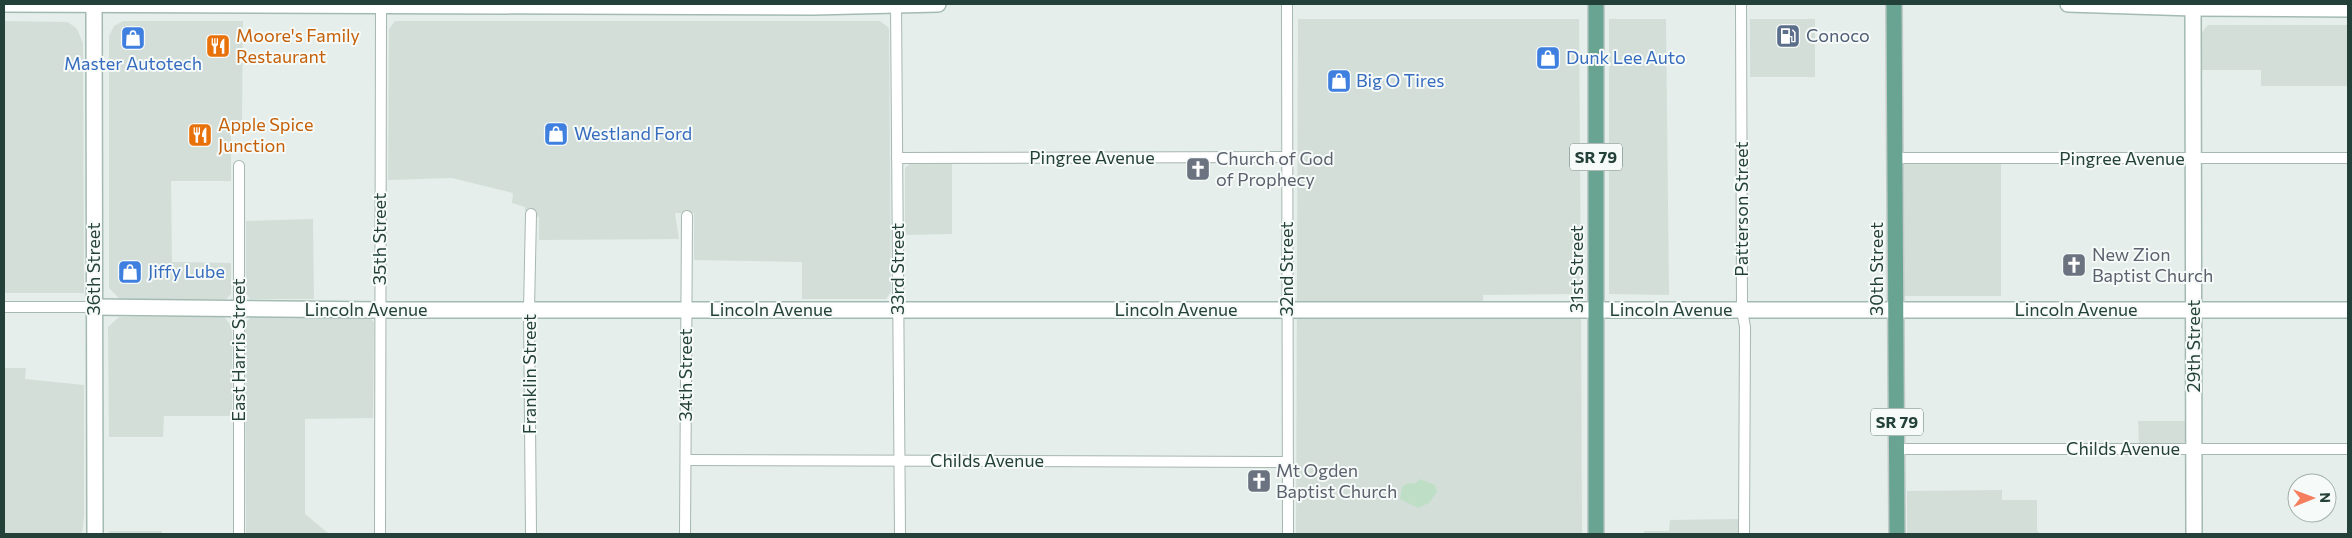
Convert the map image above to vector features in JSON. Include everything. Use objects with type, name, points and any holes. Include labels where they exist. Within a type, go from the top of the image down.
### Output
[{"type":"main road","name":"31st Street","points":[[1596,4],[1596,534]]},
{"type":"main road","name":"30th Street","points":[[1894,4],[1897,534]]},
{"type":"street","points":[[4,4],[813,7],[938,4]]},
{"type":"street","name":"36th Street","points":[[94,4],[95,534]]},
{"type":"street","name":"35th Street","points":[[380,534],[381,4]]},
{"type":"street","name":"33rd Street","points":[[896,4],[900,534]]},
{"type":"street","name":"32nd Street","points":[[1287,4],[1288,534]]},
{"type":"street","name":"Patterson Street","points":[[1742,4],[1742,310],[1745,327],[1744,534]]},
{"type":"street","points":[[2068,4],[2348,9]]},
{"type":"street","name":"29th Street","points":[[2192,6],[2194,534]]},
{"type":"street","name":"Pingree Avenue","points":[[897,158],[1287,157]]},
{"type":"street","name":"Pingree Avenue","points":[[1895,158],[2348,158]]},
{"type":"street","name":"East Harris Street","points":[[238,534],[239,166]]},
{"type":"street","name":"Franklin Street","points":[[531,214],[529,310],[531,534]]},
{"type":"street","name":"34th Street","points":[[685,534],[687,216]]},
{"type":"street","name":"Lincoln Avenue","points":[[4,307],[380,310],[2348,310]]},
{"type":"street","name":"Childs Avenue","points":[[1897,450],[2348,449]]},
{"type":"street","name":"Childs Avenue","points":[[686,460],[1288,462]]},
{"type":"shaded area","points":[[1298,19],[1579,19],[1581,294],[1483,295],[1483,314],[1581,316],[1582,534],[1296,534]]},
{"type":"shaded area","points":[[1609,19],[1666,19],[1669,295],[1609,294]]},
{"type":"shaded area","points":[[1750,19],[1815,19],[1815,77],[1750,77]]},
{"type":"shaded area","points":[[4,21],[68,22],[77,29],[83,43],[84,293],[4,293]]},
{"type":"shaded area","points":[[123,21],[243,21],[242,124],[231,124],[231,181],[171,181],[172,262],[231,263],[231,294],[226,299],[120,299],[109,288],[109,36],[114,26]]},
{"type":"shaded area","points":[[395,21],[880,21],[889,28],[891,292],[886,299],[802,299],[802,262],[694,260],[694,213],[675,213],[679,239],[539,240],[539,217],[525,211],[525,207],[512,203],[513,193],[452,178],[388,180],[389,29]]},
{"type":"shaded area","points":[[2208,25],[2348,25],[2348,86],[2261,86],[2261,70],[2202,70],[2202,32]]},
{"type":"shaded area","points":[[911,163],[952,163],[952,234],[905,235],[905,168]]},
{"type":"shaded area","points":[[2001,163],[2001,296],[1901,296],[1901,164]]},
{"type":"shaded area","points":[[313,219],[314,299],[250,299],[246,293],[246,221]]},
{"type":"shaded area","points":[[119,317],[224,317],[231,325],[232,333],[232,416],[164,416],[163,437],[109,437],[108,327]]},
{"type":"shaded area","points":[[251,317],[369,317],[374,322],[373,418],[305,419],[305,514],[329,534],[246,534],[245,327],[246,322]]},
{"type":"shaded area","points":[[4,368],[26,368],[25,379],[84,385],[84,516],[82,534],[4,534]]},
{"type":"shaded area","points":[[2138,421],[2185,421],[2185,442],[2183,444],[2139,445]]},
{"type":"shaded area","points":[[2002,490],[2002,500],[2037,500],[2037,530],[2040,534],[1907,534],[1907,491]]},
{"type":"shaded area","points":[[1739,519],[1739,534],[1644,534],[1644,531],[1669,531],[1670,520]]},
{"type":"shaded area","points":[[109,531],[162,531],[162,534],[109,534]]},
{"type":"green space","points":[[1420,479],[1435,485],[1437,492],[1429,503],[1418,508],[1400,499],[1402,487],[1406,484],[1416,483]]},
{"type":"place","name":"Conoco","points":[[1788,36]]},
{"type":"place","name":"Master Autotech","points":[[133,38]]},
{"type":"place","name":"Moore's Family Restaurant","points":[[218,46]]},
{"type":"place","name":"Dunk Lee Auto","points":[[1548,58]]},
{"type":"place","name":"Big O Tires","points":[[1339,81]]},
{"type":"place","name":"Westland Ford","points":[[556,134]]},
{"type":"place","name":"Apple Spice Junction","points":[[200,135]]},
{"type":"place","name":"Church of God of Prophecy","points":[[1198,169]]},
{"type":"place","name":"New Zion Baptist Church","points":[[2074,265]]},
{"type":"place","name":"Jiffy Lube","points":[[130,272]]},
{"type":"place","name":"Mt Ogden Baptist Church","points":[[1259,481]]}]
